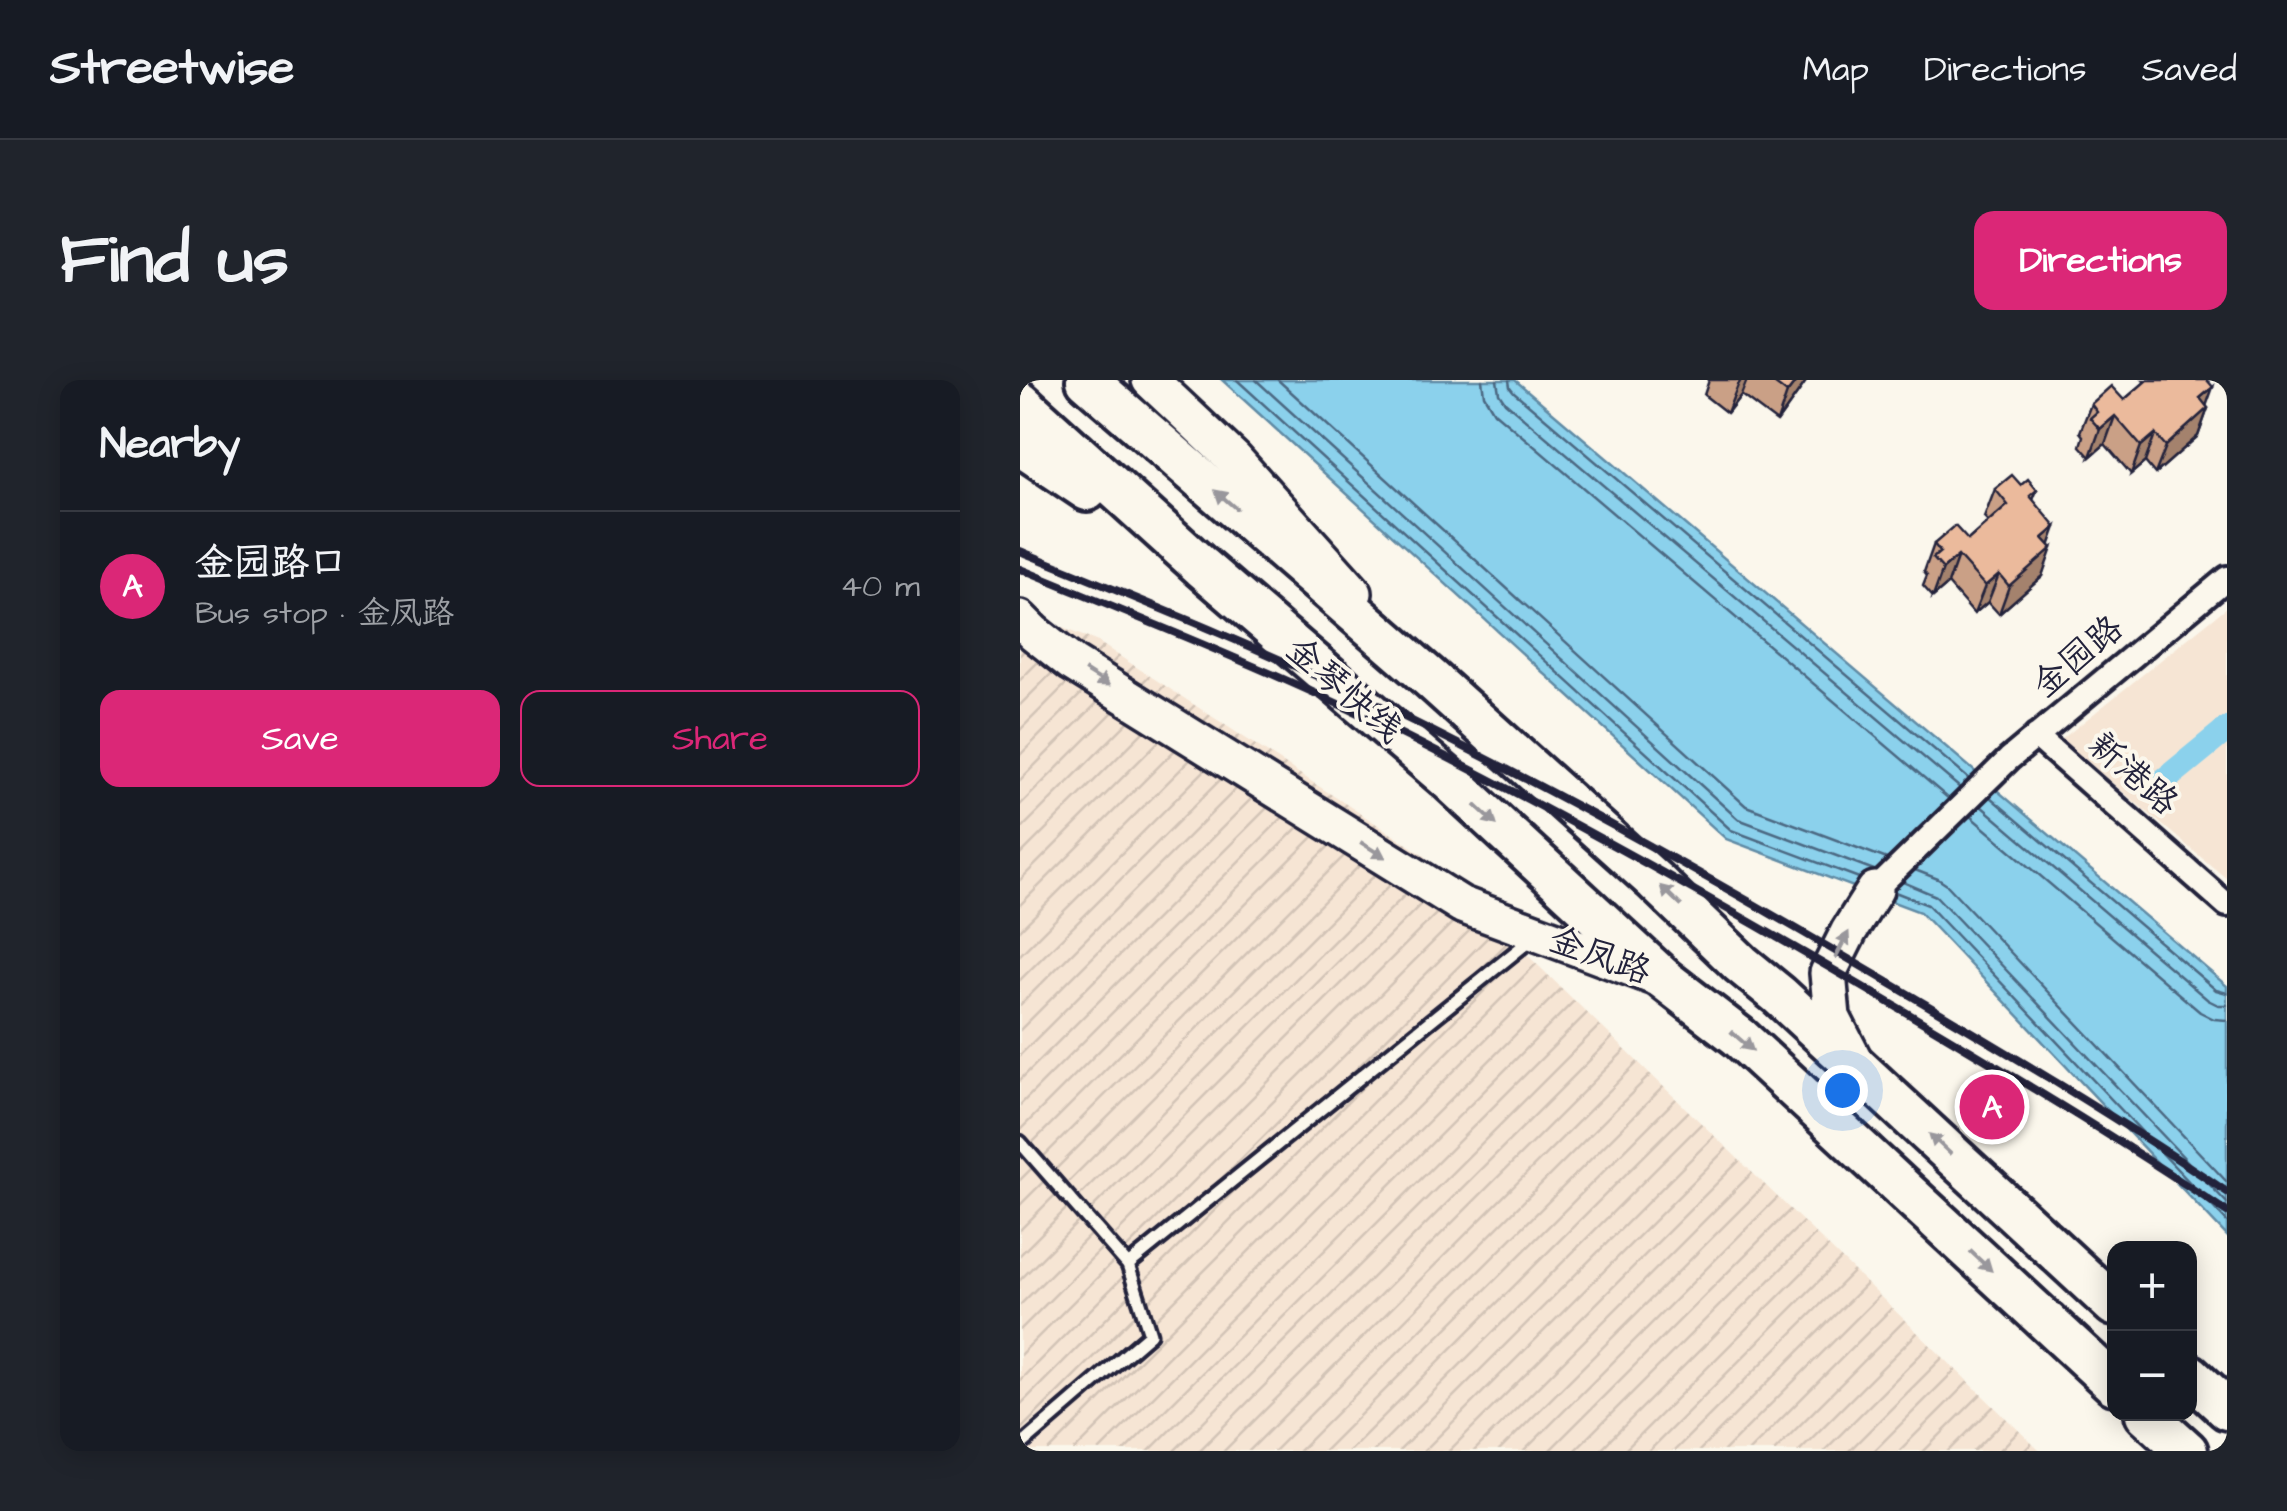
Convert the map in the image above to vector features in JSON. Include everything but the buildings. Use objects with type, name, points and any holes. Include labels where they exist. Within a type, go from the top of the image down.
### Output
[{"type":"highway","name":"金琴快线","points":[[1087,380],[1431,679]]},
{"type":"highway","name":"金琴快线","points":[[1020,402],[1202,567],[1448,780],[1665,980]]},
{"type":"highway","points":[[1020,445],[1202,567]]},
{"type":"highway","name":"金凤路","points":[[1431,679],[2107,1299]]},
{"type":"highway","name":"金凤路","points":[[1665,980],[1738,1037],[2107,1378]]},
{"type":"highway","points":[[2197,1381],[2227,1409]]},
{"type":"highway","points":[[2154,1421],[2187,1451]]},
{"type":"main road","name":"金凤路","points":[[1150,380],[1234,460],[1431,679]]},
{"type":"main road","name":"金凤路","points":[[1020,619],[1072,663],[1462,905],[1665,980]]},
{"type":"main road","points":[[1858,1068],[1832,1017],[1828,973],[1875,890]]},
{"type":"street","name":"金园路","points":[[1875,890],[2010,758],[2227,578]]},
{"type":"street","name":"新港路","points":[[2036,736],[2227,905]]},
{"type":"lane","points":[[1128,1265],[1538,934]]},
{"type":"lane","points":[[1020,1142],[1128,1265],[1150,1334],[1020,1446]]},
{"type":"shaded area","points":[[2227,607],[2227,879],[2061,740]]},
{"type":"shaded area","points":[[1020,611],[1098,642],[1424,855],[2040,1451],[1020,1451]]},
{"type":"water","points":[[1222,380],[1515,380],[2227,986],[2227,1236],[1920,912],[1726,839]]},
{"type":"waterway","points":[[2161,783],[2227,729]]},
{"type":"railway","points":[[1020,551],[1308,672],[1527,779],[1893,985],[2103,1111],[2227,1192]]},
{"type":"railway","points":[[1020,569],[1303,688],[1518,794],[1880,997],[2227,1212]]},
{"type":"place","name":"金园路口","points":[[1992,1107]]}]
